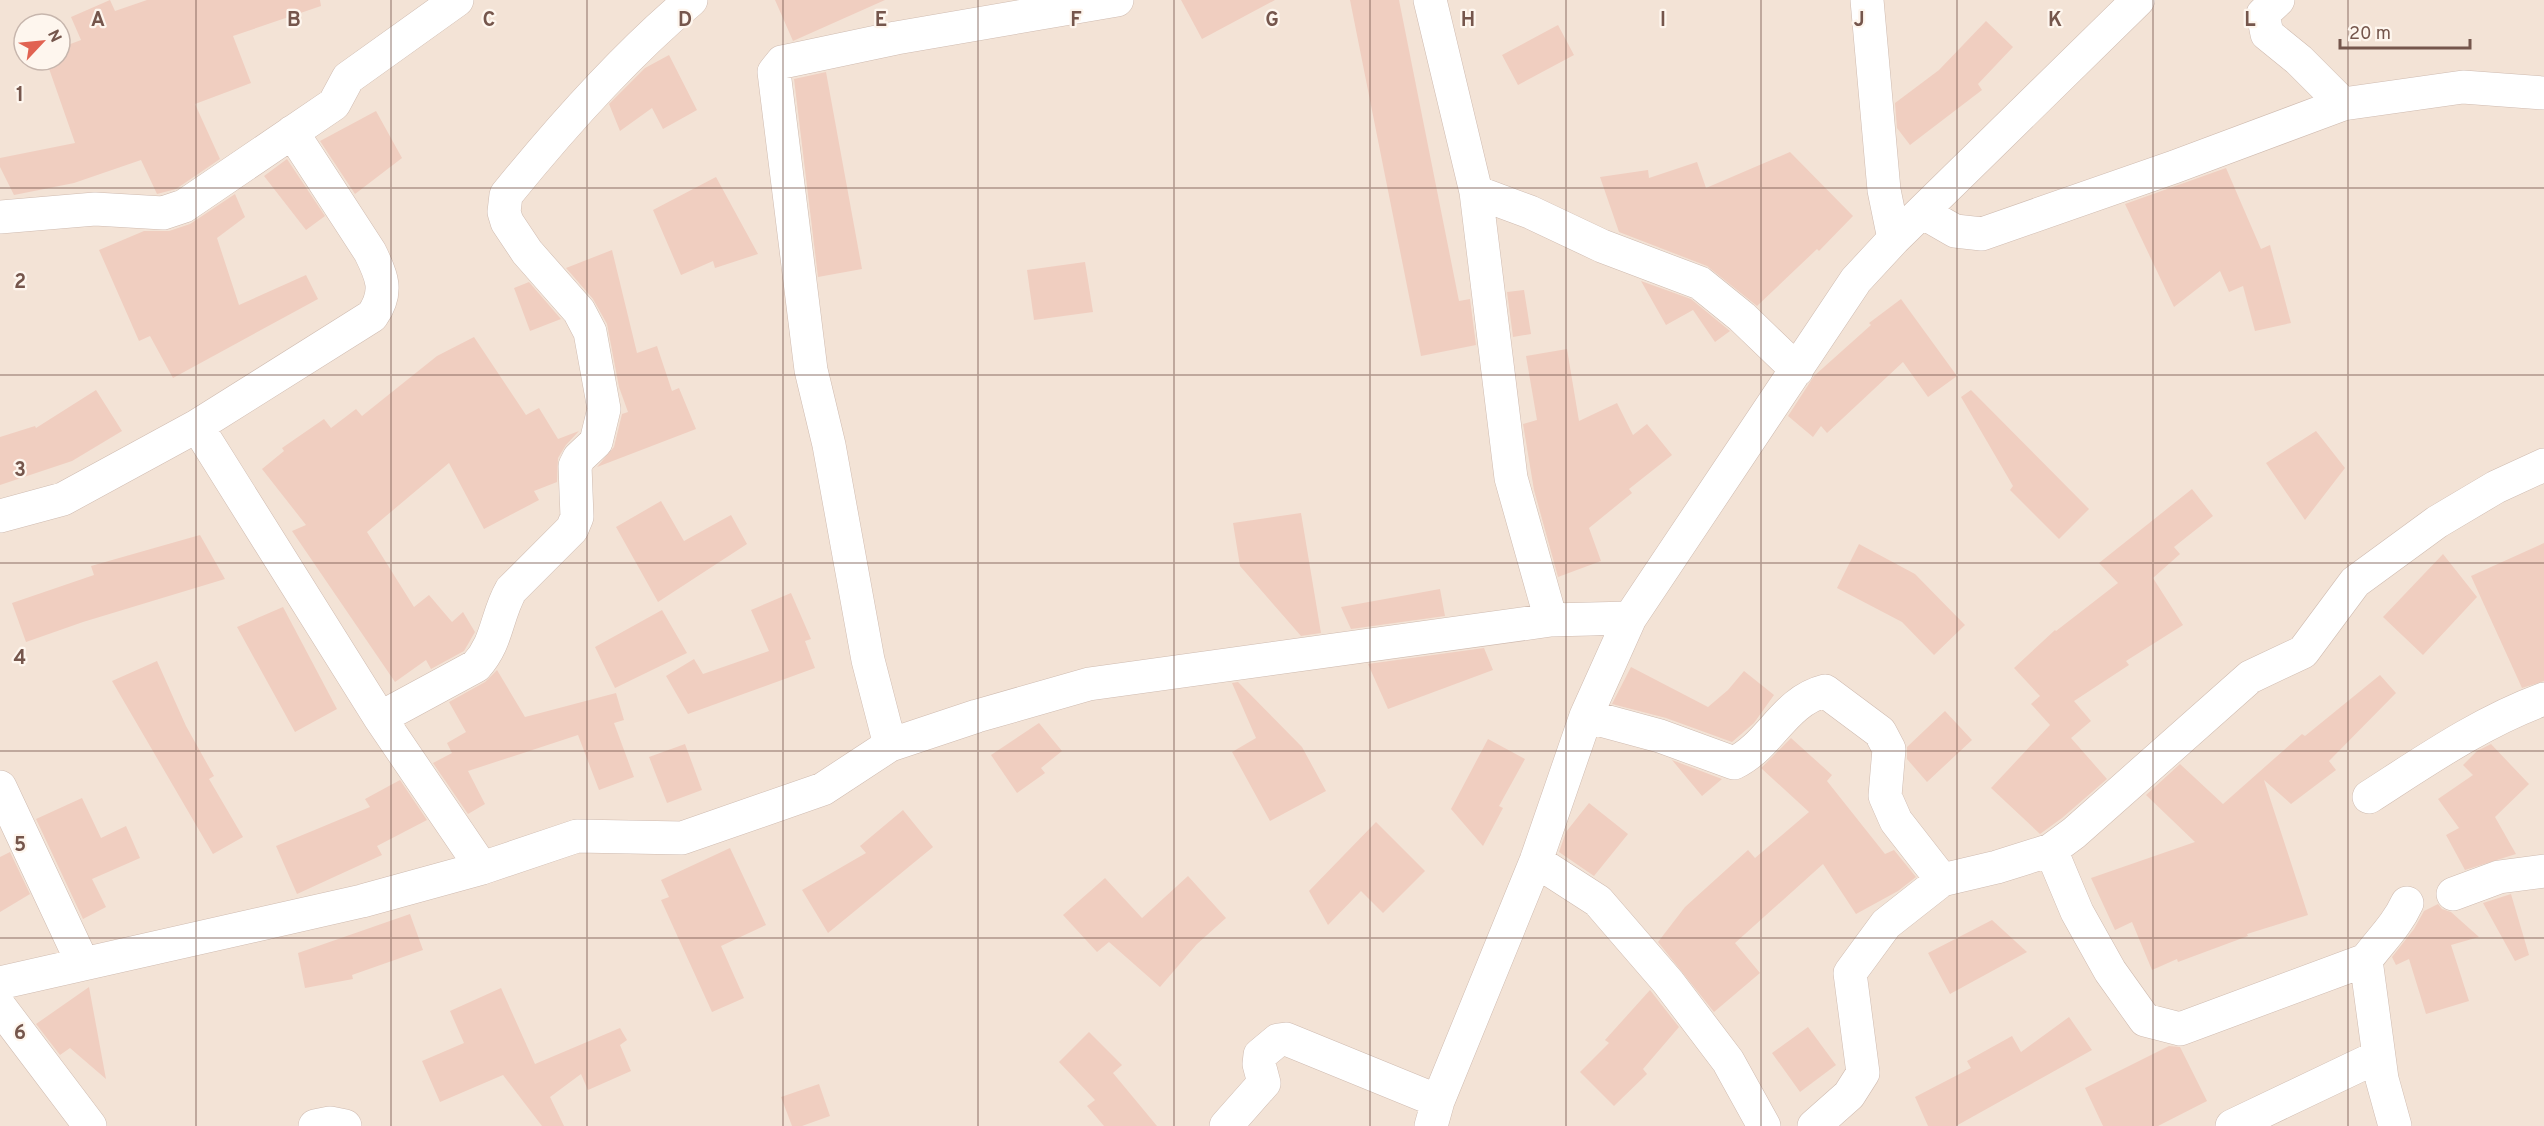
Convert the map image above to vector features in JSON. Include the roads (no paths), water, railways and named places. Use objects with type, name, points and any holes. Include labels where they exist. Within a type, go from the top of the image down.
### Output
[{"type":"street","points":[[0,217],[95,209],[163,213],[184,206],[334,104],[348,78],[457,0]]},
{"type":"street","points":[[380,718],[476,666],[487,654],[493,642],[511,590],[572,529],[577,517],[575,466],[579,458],[596,442],[604,409],[590,332],[579,311],[526,252],[507,222],[504,212],[506,195],[602,85],[670,17],[691,0]]},
{"type":"street","points":[[890,745],[868,660],[830,445],[812,370],[774,72],[782,62],[896,38],[1117,0]]},
{"type":"street","points":[[1430,0],[1476,192],[1511,478],[1551,620]]},
{"type":"street","points":[[1867,0],[1884,190],[1894,239]]},
{"type":"street","points":[[1226,1126],[1263,1083],[1259,1064],[1260,1055],[1278,1040],[1286,1039],[1435,1114],[1536,861],[1586,716],[1630,618],[1856,280],[1894,239],[2138,0]]},
{"type":"street","points":[[2278,0],[2263,14],[2267,34],[2299,60],[2343,104]]},
{"type":"street","points":[[1922,212],[1955,231],[1982,234],[2174,167],[2343,104],[2463,87],[2544,93]]},
{"type":"street","points":[[0,516],[63,499],[197,426],[372,316],[381,303],[382,287],[379,271],[370,252],[292,132]]},
{"type":"street","points":[[1476,192],[1530,212],[1602,246],[1700,283],[1742,317],[1797,370]]},
{"type":"street","points":[[197,426],[380,718],[482,868]]},
{"type":"street","points":[[1814,1126],[1849,1095],[1863,1073],[1850,973],[1886,924],[1942,879],[1997,867],[2051,850],[2074,833],[2250,677],[2302,652],[2355,582],[2437,522],[2496,487],[2544,465]]},
{"type":"street","points":[[0,982],[362,901],[482,868],[578,836],[682,838],[823,789],[890,745],[977,716],[1089,684],[1551,620],[1630,618]]},
{"type":"street","points":[[1586,716],[1660,736],[1734,763],[1747,757],[1794,706],[1812,694],[1825,691],[1880,732],[1889,748],[1885,796],[1896,821],[1942,879]]},
{"type":"street","points":[[2369,797],[2453,743],[2544,699]]},
{"type":"street","points":[[0,787],[83,964]]},
{"type":"street","points":[[2051,850],[2077,912],[2110,971],[2145,1020],[2180,1029],[2367,960],[2383,936],[2399,921],[2407,903]]},
{"type":"street","points":[[1536,861],[1599,901],[1668,982],[1728,1061],[1764,1126]]},
{"type":"street","points":[[2453,894],[2499,877],[2544,871]]},
{"type":"street","points":[[2367,960],[2382,1079],[2395,1126]]},
{"type":"street","points":[[0,1007],[90,1126]]},
{"type":"street","points":[[2232,1126],[2379,1056]]},
{"type":"street","points":[[315,1126],[330,1123],[345,1126]]}]
